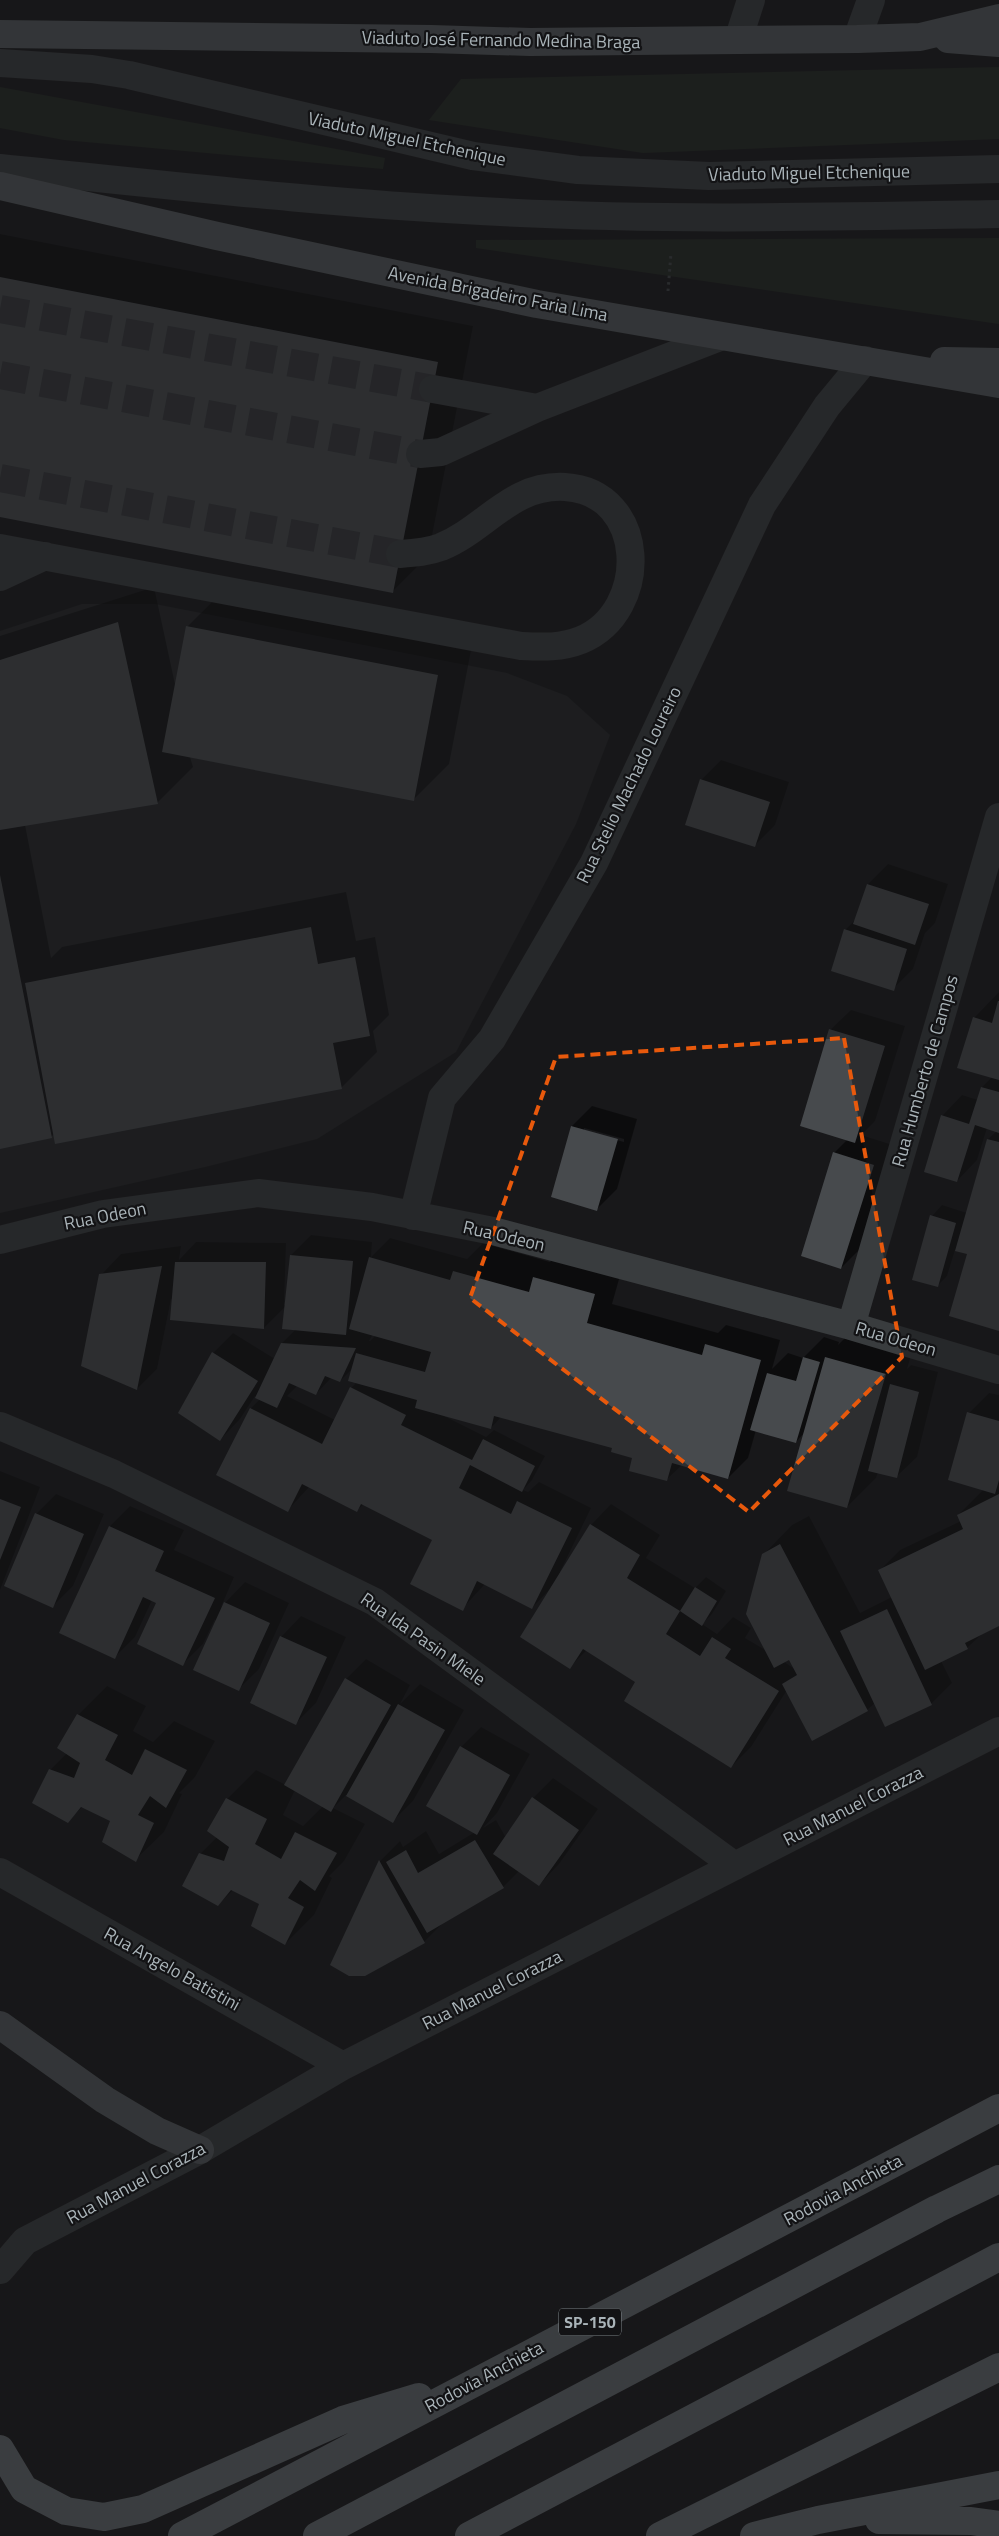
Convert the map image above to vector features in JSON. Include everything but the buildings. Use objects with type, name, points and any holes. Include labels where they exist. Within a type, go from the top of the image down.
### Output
[{"type":"highway","name":"Rodovia Anchieta","points":[[182,2536],[999,2108]]},
{"type":"highway","points":[[317,2536],[937,2209],[999,2179]]},
{"type":"highway","points":[[469,2536],[999,2257]]},
{"type":"highway","points":[[660,2536],[999,2367]]},
{"type":"highway","points":[[0,2449],[24,2489],[66,2511],[104,2517],[143,2509],[343,2420],[485,2376]]},
{"type":"highway","points":[[754,2536],[818,2520],[999,2484]]},
{"type":"highway","points":[[818,2520],[952,2521],[999,2525]]},
{"type":"main road","name":"Viaduto José Fernando Medina Braga","points":[[0,34],[431,39],[530,42],[738,40],[920,37],[999,18]]},
{"type":"main road","points":[[920,37],[999,43]]},
{"type":"main road","name":"Avenida Brigadeiro Faria Lima","points":[[0,186],[227,238],[537,304],[999,384]]},
{"type":"main road","points":[[865,360],[999,362]]},
{"type":"main road","points":[[0,2025],[105,2100],[157,2130],[200,2150]]},
{"type":"street","points":[[738,40],[751,0]]},
{"type":"street","points":[[857,38],[871,0]]},
{"type":"street","name":"Viaduto Miguel Etchenique","points":[[0,63],[92,69],[129,75],[473,156],[578,170],[709,176],[999,169]]},
{"type":"street","points":[[0,168],[315,199],[481,211],[675,216],[999,214]]},
{"type":"street","points":[[420,454],[441,452],[537,408],[720,337]]},
{"type":"street","name":"Rua Stelio Machado Loureiro","points":[[413,1216],[442,1098],[492,1039],[594,863],[762,505],[827,406],[865,360]]},
{"type":"street","points":[[433,389],[537,408]]},
{"type":"street","points":[[0,548],[512,644],[551,648],[582,640],[604,625],[622,598],[628,583],[631,556],[627,529],[613,510],[596,494],[567,487],[540,487],[517,496],[459,537],[441,547],[422,553],[400,554]]},
{"type":"street","points":[[0,577],[45,556]]},
{"type":"street","name":"Rua Humberto de Campos","points":[[851,1326],[999,817]]},
{"type":"street","name":"Rua Odeon","points":[[0,1240],[103,1214],[258,1193],[372,1207],[493,1231],[851,1326],[999,1370]]},
{"type":"street","name":"Rua Ida Pasin Miele","points":[[0,1426],[114,1474],[375,1602],[735,1866]]},
{"type":"street","name":"Rua Manuel Corazza","points":[[0,2270],[25,2241],[200,2150],[343,2066],[999,1731]]},
{"type":"street","name":"Rua Angelo Batistini","points":[[0,1872],[343,2066]]},
{"type":"path","points":[[665,327],[675,216]]},
{"type":"highlighted area","points":[[844,1038],[902,1357],[749,1512],[470,1298],[556,1057]]},
{"type":"shaded area","points":[[999,67],[999,139],[643,153],[429,120],[461,79]]},
{"type":"shaded area","points":[[0,87],[385,158],[383,169],[64,140],[0,128]]},
{"type":"shaded area","points":[[999,238],[999,324],[476,248],[476,240]]},
{"type":"shaded area","points":[[82,604],[155,604],[507,673],[567,696],[610,735],[576,824],[456,1052],[317,1139],[205,1167],[0,1213],[0,631]]},
{"type":"tunnel","points":[[0,309],[433,389]]},
{"type":"tunnel","points":[[0,375],[420,454]]},
{"type":"tunnel","points":[[0,478],[400,554]]}]
